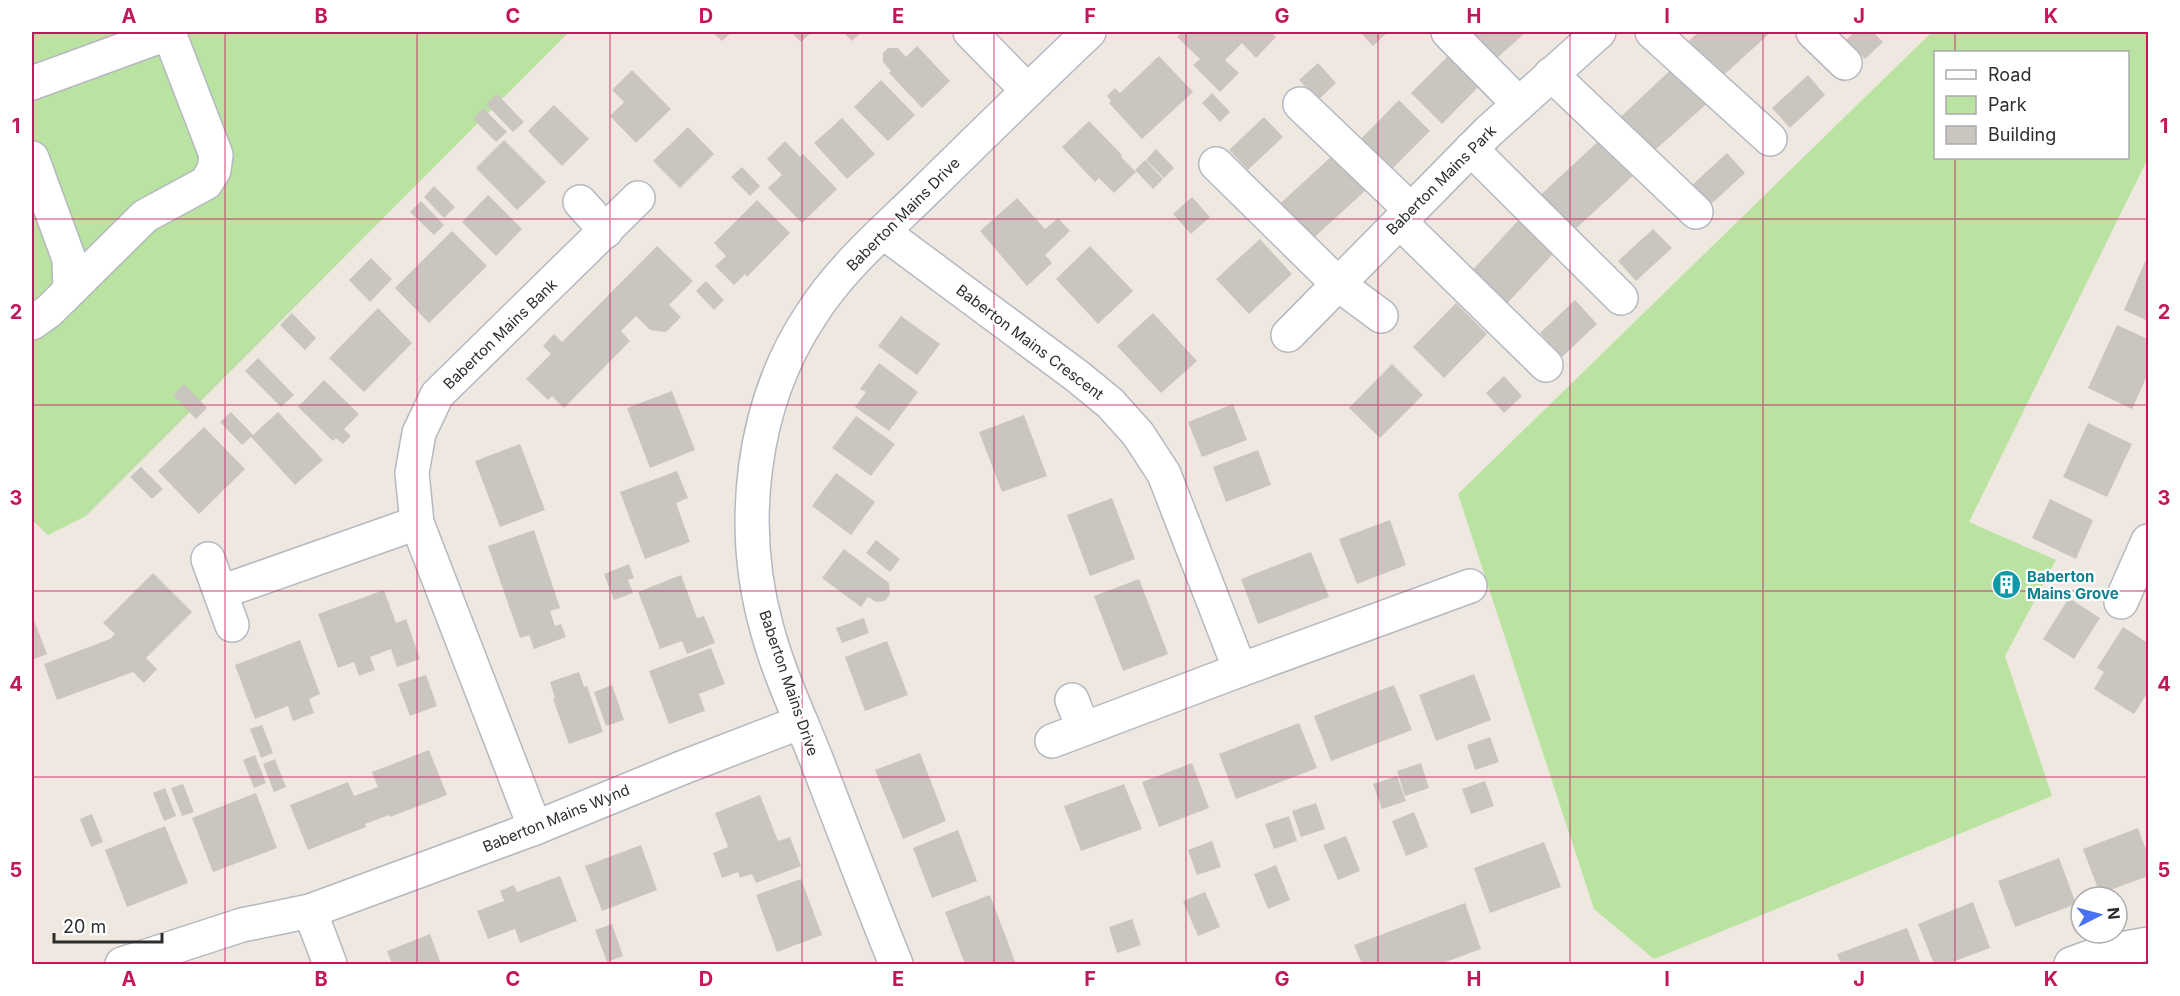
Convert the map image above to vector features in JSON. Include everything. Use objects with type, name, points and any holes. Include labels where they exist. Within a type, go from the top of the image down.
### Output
[{"type":"street","points":[[32,82],[172,32],[216,155],[213,171],[206,183],[145,216],[49,311],[32,323]]},
{"type":"street","points":[[970,32],[1027,90]]},
{"type":"street","name":"Baberton Mains Drive","points":[[896,964],[767,630],[756,579],[751,510],[758,451],[772,400],[790,351],[805,324],[834,283],[1027,90],[1089,32]]},
{"type":"street","points":[[1448,32],[1519,104]]},
{"type":"street","name":"Baberton Mains Park","points":[[1288,335],[1471,149],[1597,32]]},
{"type":"street","points":[[1652,32],[1770,139]]},
{"type":"street","points":[[1813,32],[1845,63]]},
{"type":"street","points":[[1551,74],[1696,212]]},
{"type":"street","points":[[1300,104],[1546,365]]},
{"type":"street","points":[[1471,149],[1621,298]]},
{"type":"street","points":[[32,158],[69,259],[70,290]]},
{"type":"street","points":[[1216,164],[1338,284],[1381,316]]},
{"type":"street","name":"Baberton Mains Bank","points":[[536,828],[417,523],[412,473],[419,433],[436,395],[638,198]]},
{"type":"street","points":[[580,202],[606,231]]},
{"type":"street","name":"Baberton Mains Crescent","points":[[883,232],[1077,376],[1110,403],[1138,434],[1164,474],[1240,670]]},
{"type":"street","points":[[221,592],[417,523]]},
{"type":"street","points":[[2121,602],[2145,557]]},
{"type":"street","points":[[208,559],[232,625]]},
{"type":"street","points":[[1052,741],[1077,714],[1240,670],[1470,586]]},
{"type":"street","name":"Baberton Mains Wynd","points":[[123,964],[242,925],[310,911],[536,828],[801,722]]},
{"type":"street","points":[[310,911],[330,964]]},
{"type":"street","points":[[2071,964],[2104,952],[2148,944]]},
{"type":"green space","points":[[32,32],[569,32],[86,516],[48,535],[32,520]]},
{"type":"green space","points":[[1932,32],[2148,32],[2148,158],[1969,522],[2056,560],[2005,656],[2052,796],[1654,959],[1594,909],[1458,494]]},
{"type":"building","points":[[712,32],[732,32],[722,41]]},
{"type":"building","points":[[791,32],[812,32],[801,42]]},
{"type":"building","points":[[843,32],[862,32],[852,41]]},
{"type":"building","points":[[1182,32],[1271,32],[1276,37],[1256,58],[1242,43],[1225,60],[1239,73],[1220,92],[1193,65],[1200,59],[1177,37]]},
{"type":"building","points":[[1360,32],[1388,32],[1373,46]]},
{"type":"building","points":[[1455,32],[1526,32],[1487,67]]},
{"type":"building","points":[[1699,32],[1771,32],[1716,82],[1683,46]]},
{"type":"building","points":[[1855,32],[1873,32],[1883,42],[1865,59],[1846,40]]},
{"type":"building","points":[[917,46],[950,81],[922,108],[889,73],[891,71],[883,62],[883,53],[888,48],[898,48],[906,57]]},
{"type":"building","points":[[1454,50],[1485,80],[1442,124],[1411,93]]},
{"type":"building","points":[[1159,56],[1193,92],[1142,139],[1109,103],[1111,101],[1107,96],[1115,88],[1120,93]]},
{"type":"building","points":[[1318,63],[1336,83],[1318,100],[1299,80]]},
{"type":"building","points":[[1678,63],[1712,99],[1644,160],[1612,125]]},
{"type":"building","points":[[632,70],[671,109],[636,143],[610,116],[624,102],[612,90]]},
{"type":"building","points":[[1808,75],[1825,95],[1790,128],[1772,108]]},
{"type":"building","points":[[881,80],[915,115],[888,141],[854,107]]},
{"type":"building","points":[[1212,93],[1230,112],[1220,122],[1202,103]]},
{"type":"building","points":[[497,94],[524,122],[513,132],[486,104]]},
{"type":"building","points":[[1399,100],[1430,131],[1387,174],[1357,143]]},
{"type":"building","points":[[554,105],[589,139],[562,166],[528,131]]},
{"type":"building","points":[[483,108],[507,132],[496,142],[473,119]]},
{"type":"building","points":[[1264,117],[1283,137],[1248,170],[1229,150]]},
{"type":"building","points":[[842,118],[875,154],[847,179],[814,143]]},
{"type":"building","points":[[1089,121],[1136,172],[1114,193],[1099,178],[1095,182],[1062,147]]},
{"type":"building","points":[[688,127],[714,154],[680,188],[653,161]]},
{"type":"building","points":[[1603,137],[1636,173],[1569,235],[1536,199]]},
{"type":"building","points":[[504,140],[546,182],[517,210],[476,168]]},
{"type":"building","points":[[785,141],[800,157],[803,154],[837,189],[802,223],[768,188],[782,175],[767,159]]},
{"type":"building","points":[[1156,149],[1174,168],[1164,178],[1146,160]]},
{"type":"building","points":[[1335,153],[1368,188],[1305,246],[1272,211]]},
{"type":"building","points":[[1727,153],[1745,173],[1709,206],[1691,186]]},
{"type":"building","points":[[1145,160],[1163,179],[1153,189],[1135,170]]},
{"type":"building","points":[[742,167],[760,186],[750,196],[731,177]]},
{"type":"building","points":[[434,186],[455,207],[444,218],[424,197]]},
{"type":"building","points":[[488,195],[522,229],[496,256],[462,222]]},
{"type":"building","points":[[1192,197],[1210,217],[1191,234],[1173,214]]},
{"type":"building","points":[[1017,198],[1045,229],[1058,218],[1070,231],[1045,255],[1052,263],[1027,286],[980,231]]},
{"type":"building","points":[[757,200],[790,233],[747,277],[745,274],[734,285],[715,266],[726,256],[714,243]]},
{"type":"building","points":[[421,201],[444,225],[434,235],[410,212]]},
{"type":"building","points":[[1526,212],[1561,245],[1503,308],[1468,275]]},
{"type":"building","points":[[1653,229],[1672,248],[1636,281],[1618,261]]},
{"type":"building","points":[[452,231],[487,266],[429,323],[395,288]]},
{"type":"building","points":[[1260,239],[1292,274],[1249,314],[1216,279]]},
{"type":"building","points":[[657,246],[693,281],[669,305],[681,317],[666,332],[650,330],[636,316],[621,331],[630,341],[564,408],[552,396],[548,400],[526,379],[551,354],[543,346],[554,334],[562,342]]},
{"type":"building","points":[[1090,246],[1133,291],[1098,324],[1056,279]]},
{"type":"building","points":[[2148,255],[2148,321],[2124,310]]},
{"type":"building","points":[[371,258],[392,279],[370,302],[349,280]]},
{"type":"building","points":[[706,281],[724,300],[714,310],[696,291]]},
{"type":"building","points":[[1575,300],[1597,324],[1562,357],[1540,333]]},
{"type":"building","points":[[1456,303],[1487,334],[1444,378],[1413,347]]},
{"type":"building","points":[[378,308],[412,343],[364,392],[329,358]]},
{"type":"building","points":[[292,313],[316,338],[305,350],[280,325]]},
{"type":"building","points":[[1153,313],[1197,361],[1161,393],[1117,346]]},
{"type":"building","points":[[901,316],[940,344],[917,375],[878,346]]},
{"type":"building","points":[[2117,325],[2148,339],[2148,374],[2132,409],[2088,388]]},
{"type":"building","points":[[258,358],[294,395],[281,407],[245,371]]},
{"type":"building","points":[[879,363],[918,392],[889,431],[855,407],[866,392],[860,389]]},
{"type":"building","points":[[1392,364],[1423,395],[1380,438],[1349,408]]},
{"type":"building","points":[[1504,376],[1522,396],[1504,413],[1486,393]]},
{"type":"building","points":[[324,380],[359,414],[344,429],[351,436],[343,444],[336,438],[333,441],[298,407]]},
{"type":"building","points":[[184,384],[207,408],[196,419],[173,395]]},
{"type":"building","points":[[672,391],[695,450],[650,468],[627,408]]},
{"type":"building","points":[[1233,404],[1247,440],[1202,457],[1188,422]]},
{"type":"building","points":[[231,412],[253,435],[278,412],[323,460],[295,485],[251,437],[242,445],[220,422]]},
{"type":"building","points":[[1024,415],[1047,476],[1002,492],[979,432]]},
{"type":"building","points":[[856,416],[895,444],[871,476],[832,448]]},
{"type":"building","points":[[2088,423],[2132,444],[2107,497],[2063,477]]},
{"type":"building","points":[[204,427],[245,469],[199,514],[158,471]]},
{"type":"building","points":[[520,444],[545,510],[500,527],[475,461]]},
{"type":"building","points":[[1258,450],[1271,485],[1226,502],[1213,467]]},
{"type":"building","points":[[141,467],[163,489],[152,499],[130,477]]},
{"type":"building","points":[[677,471],[688,498],[676,503],[690,542],[645,559],[620,492]]},
{"type":"building","points":[[836,473],[875,502],[851,535],[812,506]]},
{"type":"building","points":[[1112,498],[1135,559],[1090,576],[1067,515]]},
{"type":"building","points":[[2050,499],[2093,520],[2076,559],[2032,538]]},
{"type":"building","points":[[1390,520],[1406,565],[1357,584],[1339,539]]},
{"type":"building","points":[[534,530],[560,608],[550,611],[555,626],[561,624],[566,637],[534,649],[529,635],[520,638],[488,546]]},
{"type":"building","points":[[876,540],[900,559],[890,572],[866,553]]},
{"type":"building","points":[[844,549],[889,583],[890,594],[885,601],[876,602],[868,597],[861,607],[822,578]]},
{"type":"building","points":[[1311,552],[1329,597],[1258,624],[1241,579]]},
{"type":"building","points":[[629,564],[634,578],[628,580],[633,593],[614,600],[604,574]]},
{"type":"building","name":"Baberton Mains Grove","points":[[2005,572],[2019,580],[2009,598],[1994,589]]},
{"type":"building","points":[[153,573],[192,612],[146,658],[157,669],[144,683],[133,672],[57,700],[44,664],[110,639],[115,634],[103,623]]},
{"type":"building","points":[[681,575],[697,618],[704,616],[715,643],[687,654],[682,641],[660,649],[638,592]]},
{"type":"building","points":[[1139,579],[1168,654],[1123,671],[1094,596]]},
{"type":"building","points":[[384,590],[396,623],[406,619],[420,659],[397,667],[391,649],[370,657],[375,670],[359,676],[354,662],[338,668],[318,614]]},
{"type":"building","points":[[2069,598],[2100,618],[2074,659],[2043,639]]},
{"type":"building","points":[[864,618],[869,633],[842,643],[836,628]]},
{"type":"building","points":[[32,620],[34,620],[47,654],[32,660]]},
{"type":"building","points":[[2123,627],[2148,643],[2148,692],[2134,714],[2094,689],[2104,672],[2097,668]]},
{"type":"building","points":[[300,640],[320,694],[309,699],[314,713],[293,721],[288,706],[255,719],[235,665]]},
{"type":"building","points":[[887,641],[908,695],[865,711],[845,657]]},
{"type":"building","points":[[711,648],[725,684],[699,694],[705,711],[669,724],[649,671]]},
{"type":"building","points":[[579,672],[584,687],[587,686],[603,732],[569,744],[553,699],[555,698],[550,682]]},
{"type":"building","points":[[1474,674],[1491,720],[1436,741],[1419,695]]},
{"type":"building","points":[[426,675],[437,706],[410,716],[398,684]]},
{"type":"building","points":[[612,685],[624,720],[606,726],[594,692]]},
{"type":"building","points":[[1394,685],[1412,730],[1331,761],[1314,716]]},
{"type":"building","points":[[1299,723],[1317,768],[1236,799],[1219,754]]},
{"type":"building","points":[[262,725],[273,753],[261,758],[250,729]]},
{"type":"building","points":[[1490,737],[1499,762],[1475,770],[1467,745]]},
{"type":"building","points":[[429,750],[447,795],[365,824],[366,827],[308,850],[290,805],[348,782],[354,796],[378,787],[372,772]]},
{"type":"building","points":[[920,753],[946,821],[903,839],[875,770]]},
{"type":"building","points":[[255,755],[266,783],[254,788],[243,760]]},
{"type":"building","points":[[275,759],[286,787],[274,792],[263,764]]},
{"type":"building","points":[[1192,763],[1209,808],[1159,827],[1142,782]]},
{"type":"building","points":[[1421,763],[1429,788],[1405,796],[1397,771]]},
{"type":"building","points":[[1397,776],[1406,801],[1382,809],[1373,784]]},
{"type":"building","points":[[1485,781],[1494,806],[1471,814],[1462,789]]},
{"type":"building","points":[[183,784],[194,812],[182,816],[171,788]]},
{"type":"building","points":[[1124,784],[1142,829],[1081,851],[1064,806]]},
{"type":"building","points":[[165,788],[176,816],[164,821],[153,793]]},
{"type":"building","points":[[256,793],[277,848],[213,872],[192,818]]},
{"type":"building","points":[[760,795],[778,841],[790,837],[801,866],[756,883],[752,874],[740,878],[738,872],[722,878],[713,853],[728,847],[715,813]]},
{"type":"building","points":[[1316,803],[1325,829],[1301,837],[1292,811]]},
{"type":"building","points":[[1414,812],[1428,847],[1406,856],[1392,821]]},
{"type":"building","points":[[92,814],[103,842],[91,847],[80,819]]},
{"type":"building","points":[[1289,816],[1297,841],[1274,849],[1265,824]]},
{"type":"building","points":[[165,826],[188,883],[127,907],[105,850]]},
{"type":"building","points":[[2138,828],[2148,855],[2148,876],[2124,885],[2097,885],[2083,849]]},
{"type":"building","points":[[958,830],[977,881],[932,898],[913,848]]},
{"type":"building","points":[[1346,836],[1360,871],[1338,880],[1323,845]]},
{"type":"building","points":[[1212,841],[1221,867],[1197,875],[1188,850]]},
{"type":"building","points":[[1544,842],[1561,887],[1490,913],[1474,868]]},
{"type":"building","points":[[641,845],[657,890],[602,911],[585,866]]},
{"type":"building","points":[[2059,858],[2069,885],[2069,907],[2015,927],[1998,881]]},
{"type":"building","points":[[1276,865],[1290,900],[1268,909],[1254,874]]},
{"type":"building","points":[[560,876],[577,921],[520,943],[515,929],[488,939],[477,911],[504,901],[500,891],[514,885],[517,892]]},
{"type":"building","points":[[801,879],[822,935],[777,952],[756,895]]},
{"type":"building","points":[[1205,892],[1220,927],[1198,936],[1183,901]]},
{"type":"building","points":[[990,895],[1016,964],[965,964],[945,912]]},
{"type":"building","points":[[1973,902],[1990,948],[1947,964],[1934,964],[1918,924]]},
{"type":"building","points":[[1465,903],[1481,949],[1440,964],[1362,964],[1354,945]]},
{"type":"building","points":[[1132,919],[1141,945],[1117,953],[1109,927]]},
{"type":"building","points":[[612,924],[623,956],[607,962],[595,930]]},
{"type":"building","points":[[1907,928],[1921,964],[1841,964],[1837,954]]},
{"type":"building","points":[[430,934],[441,964],[392,964],[387,951]]},
{"type":"place","name":"Baberton Mains Grove","points":[[2006,585]]}]
